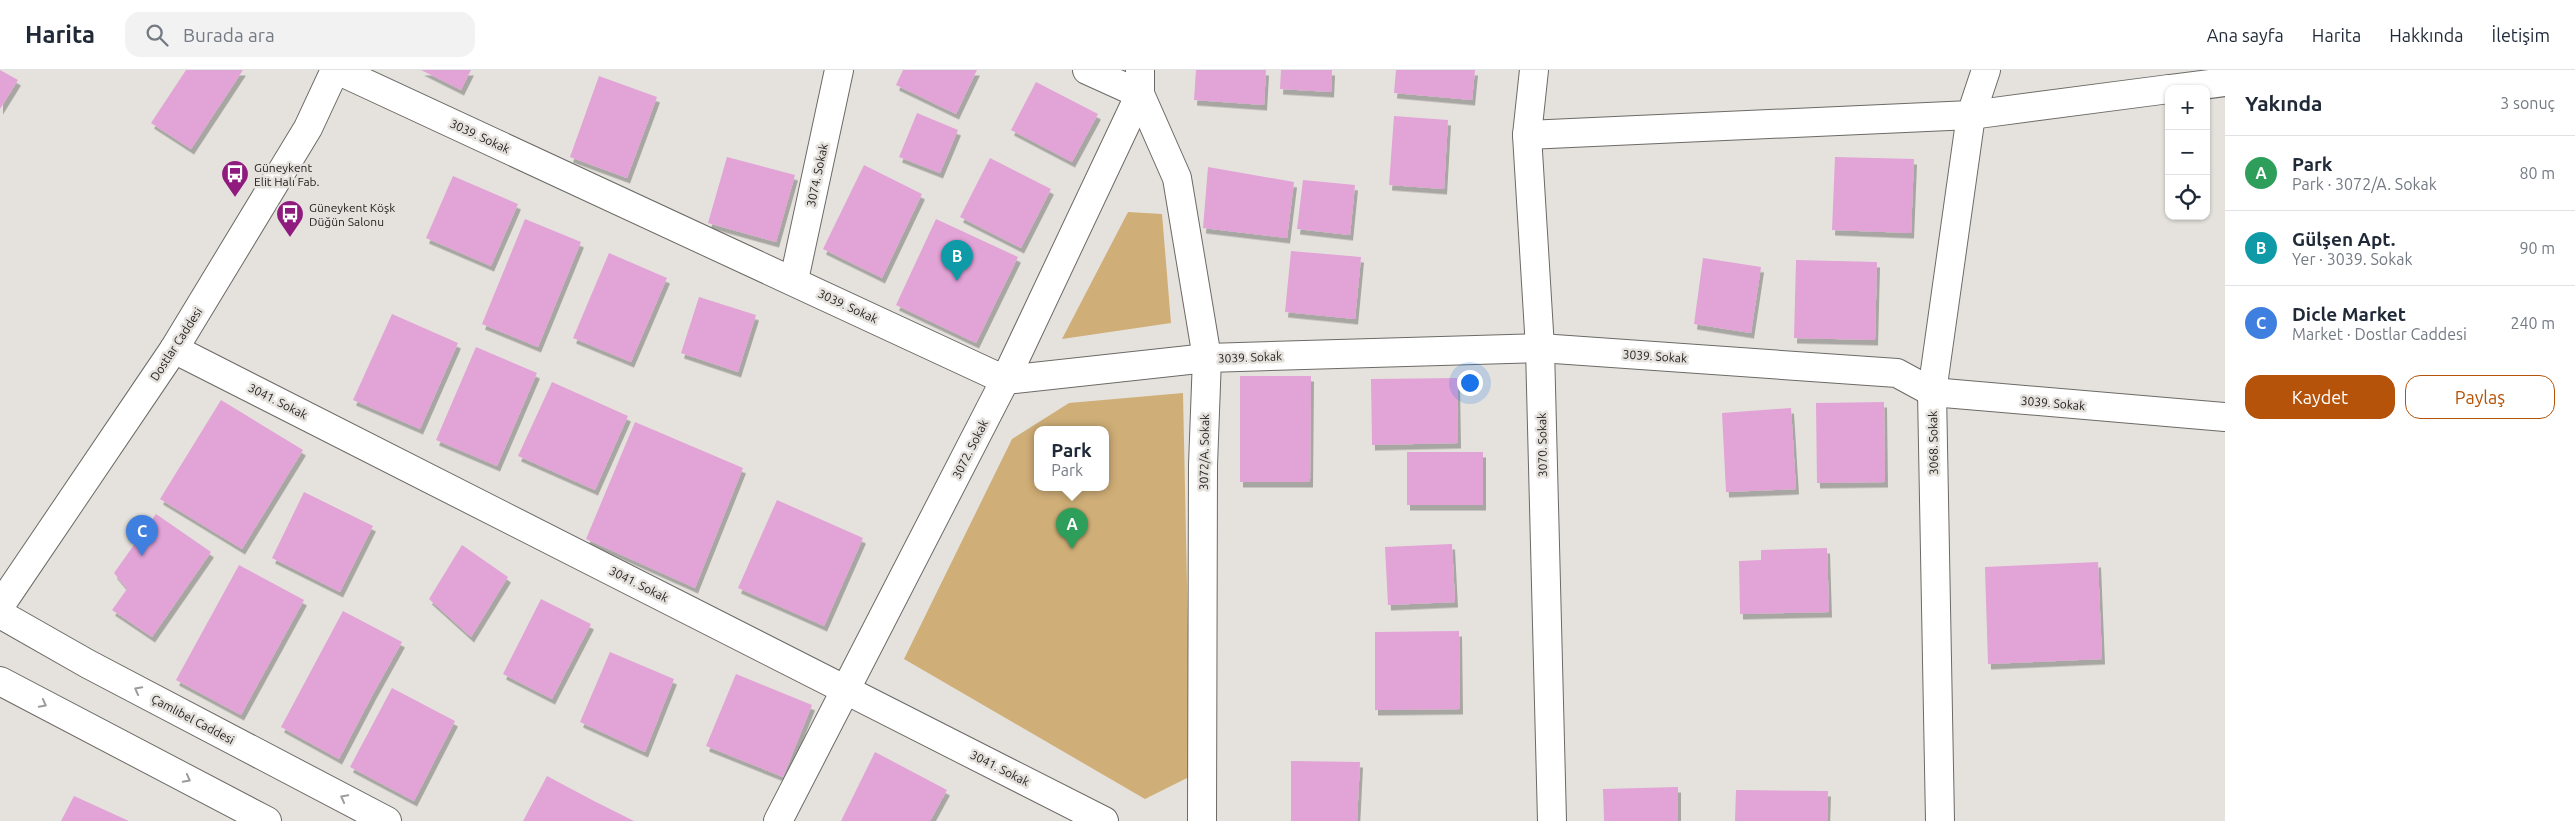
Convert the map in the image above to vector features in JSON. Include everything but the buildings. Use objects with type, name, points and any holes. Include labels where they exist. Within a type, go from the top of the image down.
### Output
[{"type":"street","name":"3039. Sokak","points":[[336,70],[794,280],[1005,380],[1207,358],[1540,348],[1897,373],[1932,392],[2225,417]]},
{"type":"street","name":"Dostlar Caddesi","points":[[0,606],[174,349],[308,128],[336,70]]},
{"type":"street","name":"3074. Sokak","points":[[794,280],[839,70]]},
{"type":"street","points":[[1087,70],[1140,82]]},
{"type":"street","name":"3070. Sokak","points":[[1534,70],[1527,135],[1540,348],[1552,821]]},
{"type":"street","name":"3068. Sokak","points":[[1940,821],[1932,392],[1971,115],[1986,70]]},
{"type":"street","name":"3072/A. Sokak","points":[[1140,82],[1177,178],[1207,358],[1203,474],[1202,821]]},
{"type":"street","name":"3072. Sokak","points":[[778,821],[848,689],[1005,380],[1140,82]]},
{"type":"street","points":[[2201,85],[2225,82]]},
{"type":"street","points":[[1527,135],[1971,115],[2165,90]]},
{"type":"street","name":"3041. Sokak","points":[[174,349],[848,689],[1104,821]]},
{"type":"street","name":"Çamlıbel Caddesi","points":[[0,614],[88,664],[387,821]]},
{"type":"street","points":[[0,681],[267,821]]},
{"type":"shaded area","points":[[1128,212],[1162,214],[1171,323],[1062,339]]},
{"type":"shaded area","points":[[1183,393],[1191,776],[1145,799],[904,659],[1012,439],[1069,403]]},
{"type":"place","name":"Güneykent Elit Halı Fab.","points":[[235,198]]},
{"type":"place","name":"Güneykent Köşk Düğün Salonu","points":[[290,238]]},
{"type":"place","name":"Gülşen Apt.","points":[[957,281]]},
{"type":"place","name":"Park","points":[[1072,549]]},
{"type":"place","name":"Dicle Market","points":[[142,556]]}]
